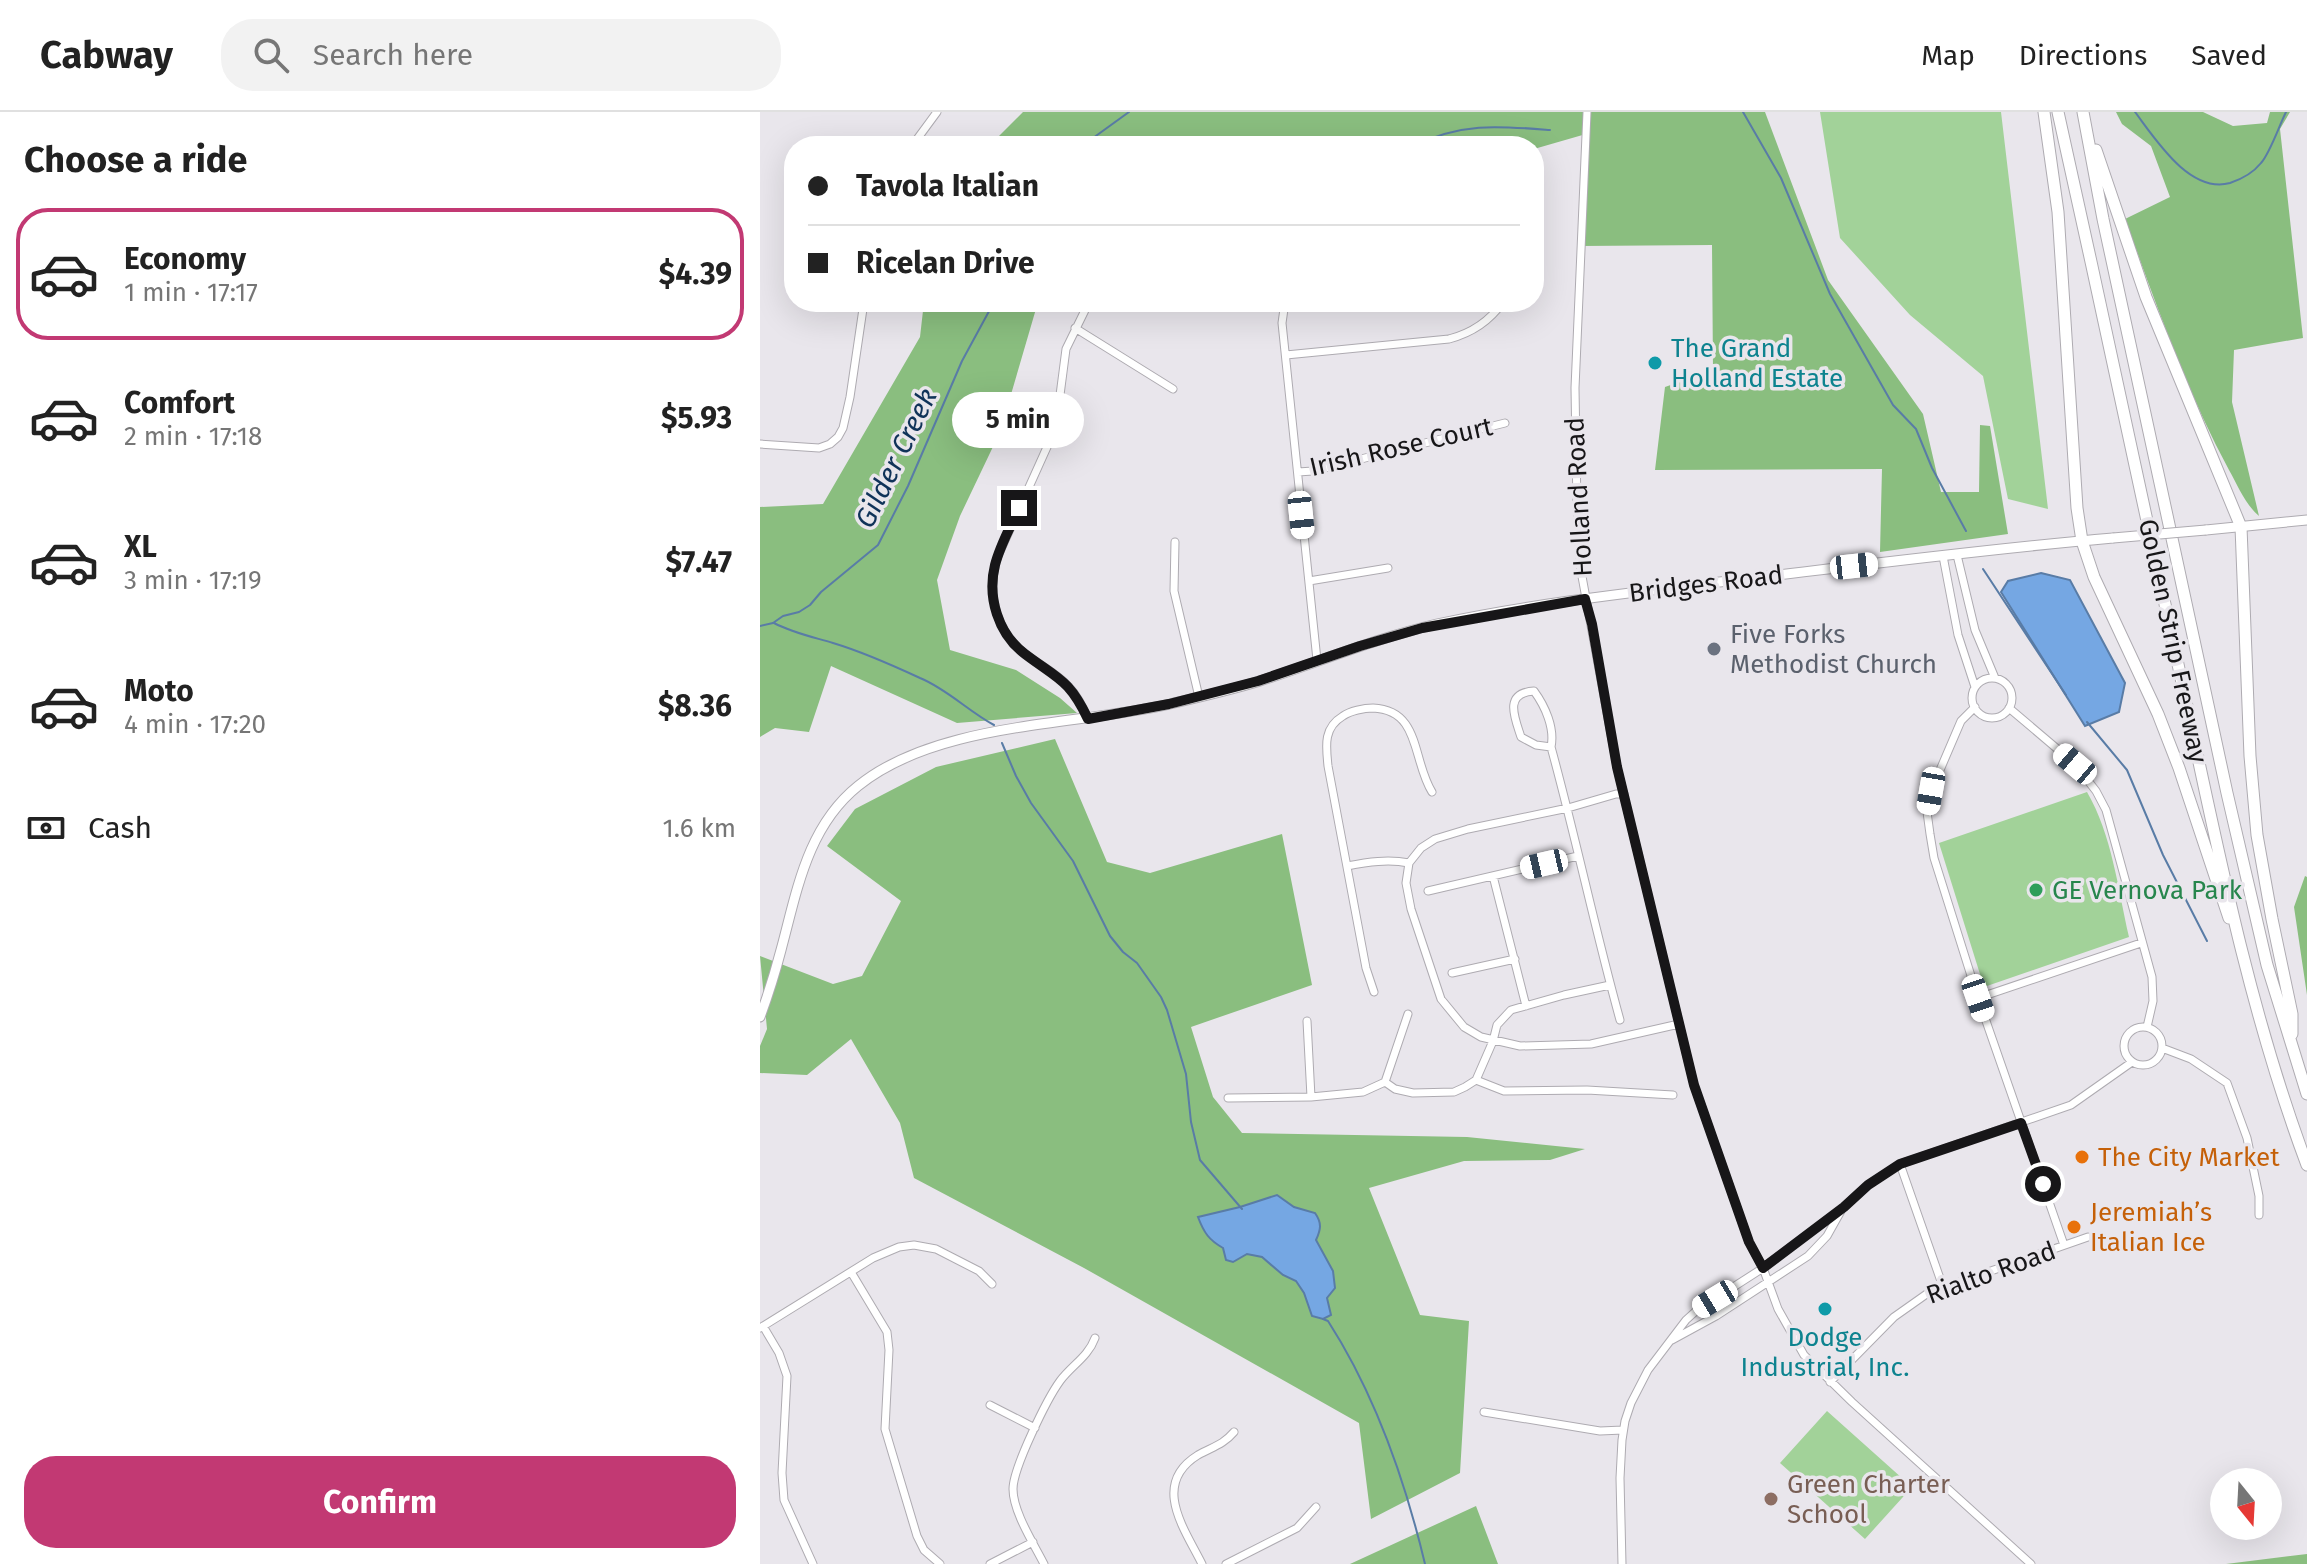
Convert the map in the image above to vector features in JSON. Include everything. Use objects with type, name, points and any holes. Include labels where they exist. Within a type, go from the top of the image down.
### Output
[{"type":"highway","points":[[2044,112],[2058,212],[2077,508],[2082,541],[2094,577],[2158,714],[2179,768],[2250,979]]},
{"type":"highway","name":"Golden Strip Freeway","points":[[2058,112],[2211,815],[2250,979],[2307,1165]]},
{"type":"highway","points":[[2083,112],[2146,297],[2241,527],[2250,756],[2257,835],[2292,1014],[2292,1047]]},
{"type":"highway","name":"Golden Strip Freeway","points":[[2083,112],[2106,234],[2227,793],[2267,965],[2307,1094]]},
{"type":"main road","name":"Bridges Road","points":[[760,1017],[776,971],[800,877],[810,849],[833,811],[855,788],[880,770],[938,747],[1000,732],[1144,710],[1258,681],[1404,633],[1585,599],[1943,556],[2307,520]]},
{"type":"street","points":[[919,136],[937,112]]},
{"type":"street","name":"Holland Road","points":[[1587,112],[1575,388],[1577,513],[1585,599],[1624,794],[1694,1085],[1749,1242],[1763,1268],[1778,1309],[1804,1355],[2031,1564]]},
{"type":"street","points":[[760,444],[819,448],[838,437],[850,397],[863,312]]},
{"type":"street","points":[[1084,312],[1066,349],[1054,430],[998,556],[992,589],[997,614],[1009,637],[1021,651],[1069,686],[1088,719]]},
{"type":"street","points":[[1284,312],[1282,323],[1317,660]]},
{"type":"street","points":[[1286,355],[1449,339],[1484,323],[1494,312]]},
{"type":"street","points":[[1075,328],[1173,389]]},
{"type":"street","name":"Irish Rose Court","points":[[1298,472],[1313,471],[1505,423]]},
{"type":"street","points":[[1175,542],[1174,591],[1199,697]]},
{"type":"street","points":[[1957,555],[1975,630],[1995,678]]},
{"type":"street","points":[[1943,556],[1958,635],[1975,687]]},
{"type":"street","points":[[1309,581],[1388,568]]},
{"type":"street","points":[[1995,678],[2009,687],[2012,695],[2009,708],[1994,717],[1985,716],[1975,707],[1972,699],[1975,687],[1982,680],[1995,678]]},
{"type":"street","points":[[1551,747],[1536,745],[1521,737],[1513,704],[1517,696],[1534,691],[1544,703],[1553,739],[1551,747],[1620,1020]]},
{"type":"street","points":[[1975,707],[1961,721],[1931,791],[1927,812],[1934,858],[1978,998],[2064,1245]]},
{"type":"street","points":[[1374,992],[1366,968],[1347,866],[1326,741],[1328,730],[1343,716],[1366,708],[1387,709],[1401,716],[1415,745],[1424,779],[1432,792]]},
{"type":"street","points":[[2009,708],[2075,764],[2096,791],[2113,830],[2152,977],[2153,1001],[2147,1027]]},
{"type":"street","points":[[1624,794],[1435,839],[1421,848],[1409,863],[1406,883],[1411,909],[1441,999],[1464,1027],[1493,1041],[1520,1046],[1591,1044],[1679,1024]]},
{"type":"street","points":[[1428,891],[1578,856]]},
{"type":"street","points":[[1347,866],[1371,861],[1409,863]]},
{"type":"street","points":[[1493,876],[1526,1006]]},
{"type":"street","points":[[1978,998],[2141,943]]},
{"type":"street","points":[[1452,973],[1515,959]]},
{"type":"street","points":[[1385,1082],[1395,1089],[1423,1093],[1454,1092],[1476,1080],[1497,1025],[1511,1010],[1610,985]]},
{"type":"street","points":[[1228,1098],[1311,1097],[1363,1092],[1385,1082],[1408,1014]]},
{"type":"street","points":[[1307,1021],[1311,1097]]},
{"type":"street","points":[[2147,1027],[2157,1032],[2162,1048],[2151,1064],[2145,1065],[2132,1062],[2124,1052],[2125,1039],[2134,1029],[2147,1027]]},
{"type":"street","points":[[2162,1048],[2191,1059],[2227,1083],[2247,1138],[2259,1196],[2259,1215]]},
{"type":"street","points":[[1622,1564],[1620,1478],[1623,1430],[1639,1386],[1667,1343],[1696,1311],[1763,1268],[1868,1185],[1900,1164],[2071,1105],[2132,1062]]},
{"type":"street","points":[[1476,1080],[1504,1091],[1587,1090],[1673,1095]]},
{"type":"street","points":[[1900,1164],[1943,1287]]},
{"type":"street","points":[[1667,1343],[1716,1316],[1808,1256],[1827,1236],[1844,1207]]},
{"type":"street","name":"Rialto Road","points":[[1830,1382],[1894,1317],[1921,1297],[2088,1237]]},
{"type":"street","points":[[813,1564],[784,1500],[782,1473],[787,1376],[779,1353],[761,1327],[892,1249],[907,1246],[936,1249],[984,1274],[992,1284]]},
{"type":"street","points":[[851,1272],[887,1332],[885,1429],[917,1536],[924,1550],[940,1564]]},
{"type":"street","points":[[1044,1564],[1016,1506],[1013,1488],[1022,1457],[1060,1380],[1090,1351],[1095,1338]]},
{"type":"street","points":[[990,1405],[1035,1428]]},
{"type":"street","points":[[1484,1412],[1600,1431],[1623,1430]]},
{"type":"street","points":[[1202,1564],[1172,1499],[1177,1474],[1197,1456],[1225,1443],[1234,1432]]},
{"type":"street","points":[[1226,1564],[1297,1528],[1316,1507]]},
{"type":"street","points":[[990,1564],[1033,1542]]},
{"type":"green space","points":[[1023,112],[1765,112],[1828,280],[1923,414],[1941,492],[1979,492],[1980,425],[1990,426],[2008,534],[1880,552],[1882,469],[1655,470],[1665,387],[1713,370],[1712,245],[1580,246],[1586,134],[1544,146],[1544,136],[999,136]]},
{"type":"green space","points":[[1820,112],[2001,112],[2048,509],[2008,499],[1983,376],[1910,315],[1840,238]]},
{"type":"green space","points":[[2116,112],[2203,112],[2233,126],[2267,123],[2270,112],[2290,112],[2280,129],[2303,338],[2234,350],[2232,402],[2259,516],[2242,494],[2199,409],[2125,219],[2170,197],[2151,146],[2122,124]]},
{"type":"green space","points":[[923,312],[1035,312],[1000,432],[960,516],[937,580],[950,650],[1016,670],[1060,698],[1077,713],[957,723],[831,666],[809,732],[775,728],[760,737],[760,507],[823,504],[920,337]]},
{"type":"green space","points":[[1055,739],[1107,862],[1150,873],[1282,834],[1312,985],[1191,1027],[1213,1097],[1242,1133],[1467,1137],[1585,1149],[1550,1160],[1464,1161],[1369,1188],[1420,1315],[1469,1321],[1460,1473],[1371,1519],[1359,1423],[1084,1268],[914,1178],[900,1123],[851,1039],[807,1075],[760,1073],[760,1046],[767,1029],[760,956],[833,984],[862,976],[901,901],[827,846],[855,809],[936,767]]},
{"type":"green space","name":"GE Vernova Park","points":[[2087,792],[2103,826],[2129,937],[1984,987],[1939,843]]},
{"type":"green space","points":[[2307,877],[2307,995],[2294,907]]},
{"type":"green space","points":[[1827,1411],[1912,1487],[1865,1539],[1780,1463]]},
{"type":"green space","points":[[1476,1506],[1498,1564],[1350,1564]]},
{"type":"green space","points":[[2307,1554],[2307,1564],[2226,1564]]},
{"type":"water","points":[[2041,573],[2070,580],[2125,683],[2119,712],[2085,726],[2001,592],[2008,581]]},
{"type":"water","points":[[1277,1195],[1294,1207],[1315,1213],[1319,1220],[1316,1240],[1333,1271],[1335,1288],[1327,1298],[1331,1315],[1323,1319],[1312,1316],[1296,1281],[1283,1275],[1262,1257],[1247,1254],[1233,1262],[1226,1260],[1223,1248],[1208,1236],[1198,1217]]},
{"type":"waterway","name":"Gilder Creek","points":[[1096,136],[1129,112]]},
{"type":"waterway","points":[[1743,112],[1781,178],[1830,294],[1893,405],[1916,429],[1932,468],[1966,531]]},
{"type":"waterway","name":"Gilder Creek","points":[[2135,112],[2175,162],[2188,173],[2215,184],[2230,183],[2258,167],[2268,153],[2286,112]]},
{"type":"waterway","points":[[1438,136],[1465,129],[1497,127],[1550,130]]},
{"type":"waterway","name":"Gilder Creek","points":[[760,626],[810,605],[821,592],[878,545],[908,486],[962,361],[989,312]]},
{"type":"waterway","points":[[1983,569],[2066,695]]},
{"type":"waterway","points":[[774,623],[855,650],[920,678],[994,725]]},
{"type":"waterway","points":[[2087,722],[2127,770],[2163,855],[2207,941]]},
{"type":"waterway","points":[[1002,743],[1031,803],[1073,861],[1110,936],[1137,963],[1161,997],[1186,1074],[1191,1122],[1200,1160],[1242,1209]]},
{"type":"waterway","points":[[1323,1319],[1328,1321],[1345,1349],[1387,1438],[1425,1564]]},
{"type":"place","name":"The Grand Holland Estate","points":[[1655,363]]},
{"type":"place","name":"Five Forks Methodist Church","points":[[1714,649]]},
{"type":"place","name":"GE Vernova Park","points":[[2036,890]]},
{"type":"place","name":"The City Market","points":[[2082,1157]]},
{"type":"place","name":"Jeremiah’s Italian Ice","points":[[2074,1227]]},
{"type":"place","name":"Dodge Industrial, Inc.","points":[[1825,1309]]},
{"type":"place","name":"Green Charter School","points":[[1771,1499]]},
{"type":"route","points":[[1019,508],[994,570],[993,596],[997,614],[1002,627],[1021,651],[1069,686],[1088,719],[1144,710],[1258,681],[1422,628],[1585,599],[1617,767],[1694,1085],[1749,1242],[1763,1268],[1868,1185],[1900,1164],[2021,1123],[2043,1184]]}]
